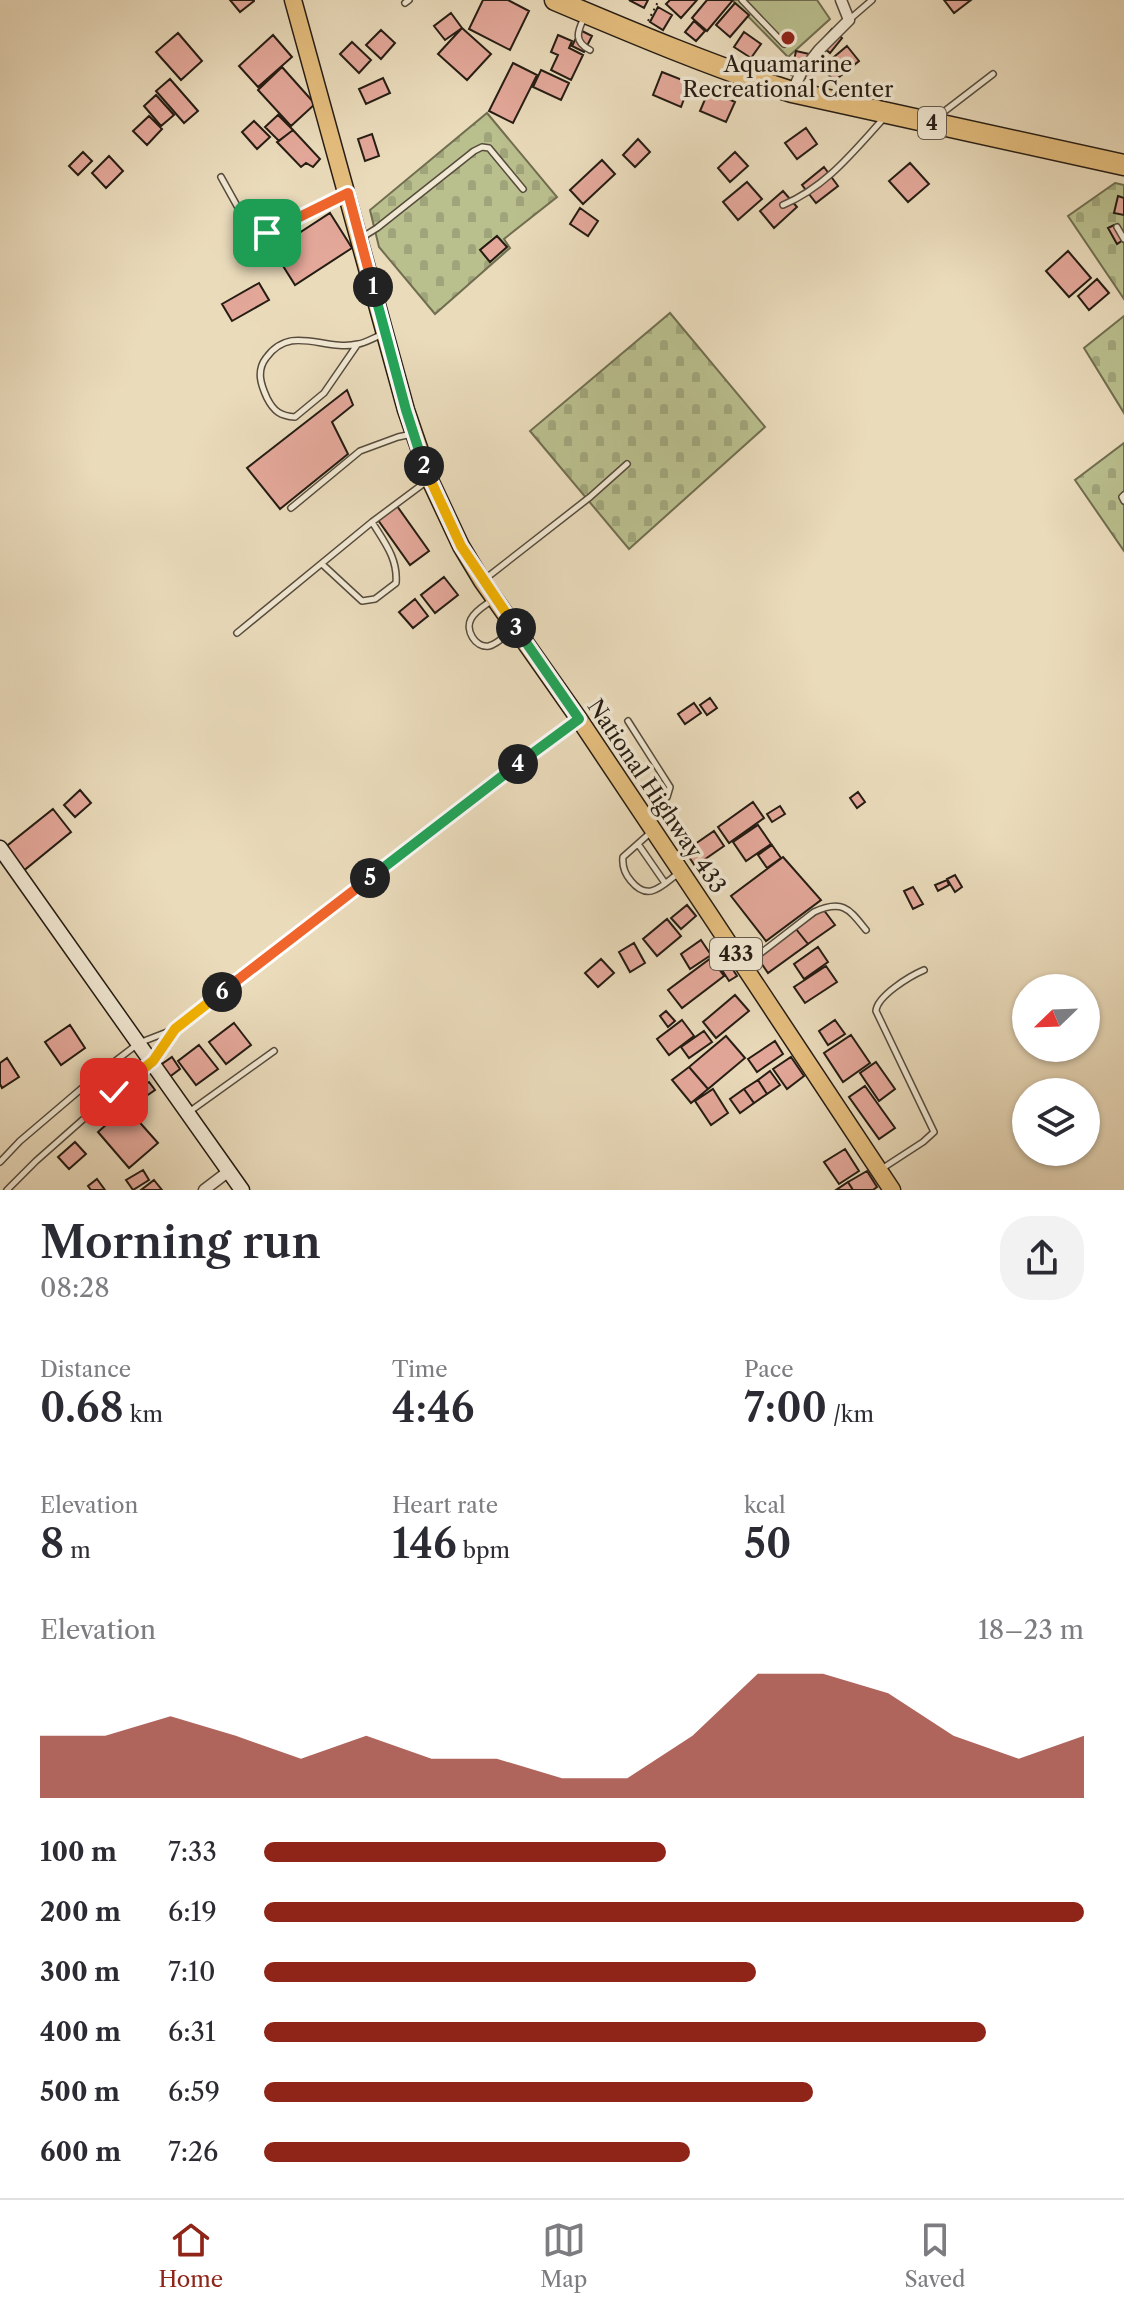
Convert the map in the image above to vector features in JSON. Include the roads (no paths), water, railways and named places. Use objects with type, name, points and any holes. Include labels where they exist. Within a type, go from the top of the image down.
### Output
[{"type":"highway","name":"4","points":[[555,0],[742,76],[792,92],[1124,165]]},
{"type":"main road","name":"National Highway 433","points":[[293,0],[413,434],[430,480],[461,546],[892,1190]]},
{"type":"street","points":[[792,92],[801,73],[819,50],[849,20],[841,0]]},
{"type":"street","points":[[0,848],[242,1190]]},
{"type":"street","points":[[204,1190],[229,1171]]},
{"type":"lane","points":[[849,20],[872,0]]},
{"type":"lane","points":[[746,2],[784,44]]},
{"type":"lane","points":[[586,13],[577,38],[590,50]]},
{"type":"lane","points":[[930,123],[993,74]]},
{"type":"lane","points":[[783,205],[814,190],[889,114]]},
{"type":"lane","points":[[360,239],[482,147],[489,148],[523,189]]},
{"type":"lane","points":[[221,177],[251,231],[259,234],[267,233],[348,193]]},
{"type":"lane","points":[[1117,227],[1124,239]]},
{"type":"lane","points":[[357,345],[324,393],[295,417],[282,416],[271,407],[260,382],[262,364],[270,352],[284,341],[357,345],[385,334]]},
{"type":"lane","points":[[291,508],[360,451],[413,434]]},
{"type":"lane","points":[[482,581],[590,497],[627,464]]},
{"type":"lane","points":[[237,633],[372,522],[430,480]]},
{"type":"lane","points":[[322,564],[362,601],[375,599],[396,583],[397,569],[392,556],[372,522]]},
{"type":"lane","points":[[495,598],[469,622],[473,639],[480,645],[489,646],[515,628]]},
{"type":"lane","points":[[0,1162],[101,1072],[139,1043],[175,1029],[579,719]]},
{"type":"lane","points":[[628,721],[670,787],[638,844],[623,857],[622,866],[628,879],[646,893],[681,872]]},
{"type":"lane","points":[[638,844],[665,883]]},
{"type":"lane","points":[[744,966],[823,908],[849,909],[866,930]]},
{"type":"lane","points":[[879,1171],[934,1132],[876,1011],[876,1005],[882,998],[924,970]]},
{"type":"lane","points":[[7,1190],[114,1092],[153,1061],[175,1029]]},
{"type":"lane","points":[[189,1113],[274,1051]]},
{"type":"place","name":"Aquamarine Recreational Center","points":[[788,38]]}]
